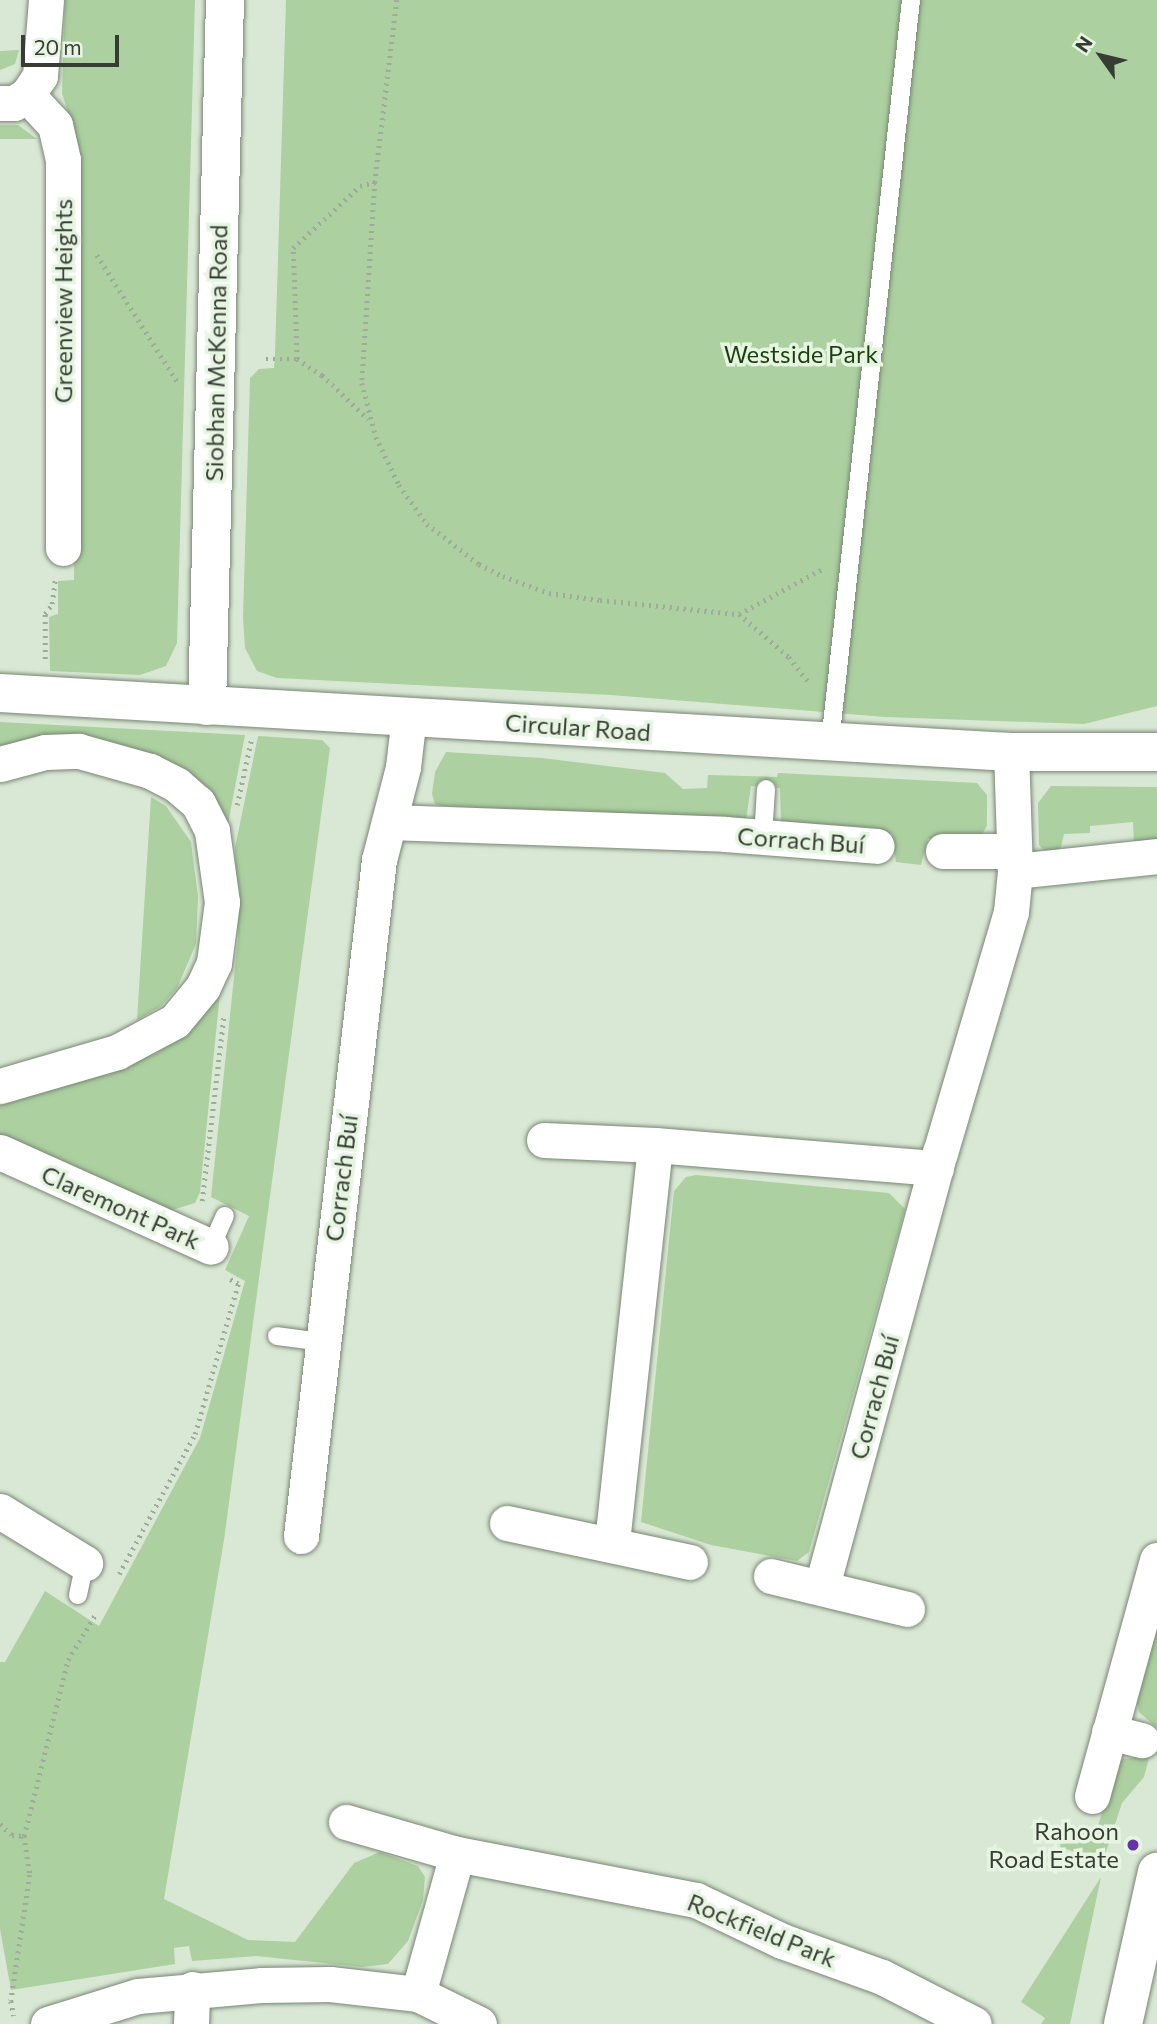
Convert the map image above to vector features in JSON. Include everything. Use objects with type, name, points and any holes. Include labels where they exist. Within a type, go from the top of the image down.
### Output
[{"type":"street","points":[[14,99],[43,67],[46,0]]},
{"type":"street","name":"Siobhan McKenna Road","points":[[207,706],[225,0]]},
{"type":"street","name":"Greenview Heights","points":[[14,99],[48,113],[62,143],[63,548]]},
{"type":"street","name":"Circular Road","points":[[0,692],[830,743],[1011,752],[1157,752]]},
{"type":"street","name":"Corrach Buí","points":[[301,1536],[379,860],[403,767],[409,716]]},
{"type":"street","points":[[0,764],[46,752],[79,751],[150,771],[177,785],[198,803],[212,831],[222,902],[214,963],[203,987],[175,1021],[125,1049],[0,1086]]},
{"type":"street","name":"Corrach Buí","points":[[822,1586],[936,1168],[1011,912],[1014,861],[1011,752]]},
{"type":"street","name":"Corrach Buí","points":[[389,822],[764,837],[877,846]]},
{"type":"street","points":[[943,851],[1014,861],[1157,856]]},
{"type":"street","points":[[544,1140],[655,1145],[936,1168]]},
{"type":"street","points":[[612,1542],[655,1145]]},
{"type":"street","name":"Claremont Park","points":[[0,1152],[168,1228],[214,1260]]},
{"type":"street","points":[[0,1511],[81,1579]]},
{"type":"street","points":[[507,1522],[612,1542],[690,1562]]},
{"type":"street","points":[[1092,1796],[1125,1736],[1157,1560]]},
{"type":"street","points":[[771,1576],[822,1586],[906,1609]]},
{"type":"street","name":"Rockfield Park","points":[[346,1822],[457,1854],[696,1900],[782,1941],[882,1977],[974,2024]]},
{"type":"street","points":[[418,1994],[457,1854]]},
{"type":"street","points":[[1123,2024],[1157,1872]]},
{"type":"street","points":[[48,2024],[115,2001],[192,1989],[330,1984],[418,1994],[479,2024]]},
{"type":"street","points":[[191,2024],[192,1989]]},
{"type":"lane","points":[[830,743],[911,0]]},
{"type":"lane","points":[[764,837],[766,789]]},
{"type":"lane","name":"Claremont Park","points":[[214,1260],[225,1216]]},
{"type":"lane","points":[[278,1336],[322,1342]]},
{"type":"path","points":[[397,0],[375,181],[362,341],[368,419],[399,485],[428,524],[479,564],[560,595],[738,614],[789,657],[815,691]]},
{"type":"path","points":[[297,359],[293,248],[360,186],[375,181]]},
{"type":"path","points":[[62,216],[81,230],[178,384],[215,405]]},
{"type":"path","points":[[266,359],[297,359],[322,375],[368,419]]},
{"type":"path","points":[[738,614],[832,563],[852,538]]},
{"type":"path","points":[[41,695],[45,614],[52,604],[63,548]]},
{"type":"path","points":[[236,812],[253,732]]},
{"type":"path","points":[[168,1228],[174,1215],[193,1212],[200,1205],[206,1190],[225,1005]]},
{"type":"path","points":[[115,1580],[195,1434],[239,1284],[214,1260]]},
{"type":"path","points":[[16,2024],[10,2001],[30,1894],[24,1836],[68,1660],[102,1603]]},
{"type":"path","points":[[0,1824],[12,1835],[24,1836]]},
{"type":"green space","points":[[65,0],[195,0],[177,643],[166,666],[140,675],[50,671],[49,617],[58,614],[58,581],[74,580],[77,142],[62,93]]},
{"type":"green space","name":"Westside Park","points":[[286,0],[1157,0],[1157,706],[1084,724],[885,717],[611,695],[277,678],[257,671],[245,648],[243,618],[250,378],[259,369],[274,368]]},
{"type":"green space","points":[[19,50],[15,64],[0,70],[0,51]]},
{"type":"green space","points":[[0,125],[18,125],[37,139],[0,139]]},
{"type":"green space","points":[[0,722],[245,735],[226,834],[196,789],[0,751]]},
{"type":"green space","points":[[258,736],[322,740],[330,748],[224,1540],[164,1899],[248,1940],[295,1942],[354,1863],[380,1852],[418,1866],[425,1877],[423,1900],[408,1941],[388,1964],[362,1967],[256,1956],[192,1961],[189,1946],[174,1948],[175,1964],[11,1990],[0,1929],[0,1662],[5,1662],[45,1591],[99,1626],[200,1438],[245,1281],[225,1270],[249,1216],[211,1197],[238,939],[235,848]]},
{"type":"green space","points":[[446,752],[542,758],[665,773],[683,789],[707,788],[708,775],[777,777],[778,773],[977,783],[987,795],[987,826],[982,834],[928,839],[921,865],[896,862],[892,834],[781,822],[780,788],[751,786],[746,820],[442,806],[435,804],[432,794],[435,772]]},
{"type":"green space","points":[[1051,786],[1157,787],[1157,843],[1134,845],[1133,822],[1090,826],[1090,833],[1064,834],[1060,851],[1048,854],[1039,845],[1038,803]]},
{"type":"green space","points":[[151,797],[166,806],[191,842],[198,897],[196,944],[177,988],[161,1006],[137,1020]]},
{"type":"green space","points":[[224,953],[200,1192],[195,1203],[172,1210],[0,1138],[0,1104],[6,1097],[123,1061]]},
{"type":"green space","points":[[696,1175],[889,1193],[905,1209],[809,1552],[797,1561],[711,1545],[641,1522],[674,1191],[686,1177]]},
{"type":"green space","points":[[1157,1618],[1157,1728],[1139,1712],[1136,1698]]},
{"type":"green space","points":[[1150,1756],[1144,1777],[1122,1803],[1103,1861],[1060,1847],[1066,1824],[1097,1830],[1112,1775],[1122,1759]]},
{"type":"green space","points":[[1101,1877],[1070,2024],[1041,2024],[1045,2018],[1021,2002]]},
{"type":"place","name":"Rahoon Road Estate","points":[[1133,1845]]}]
